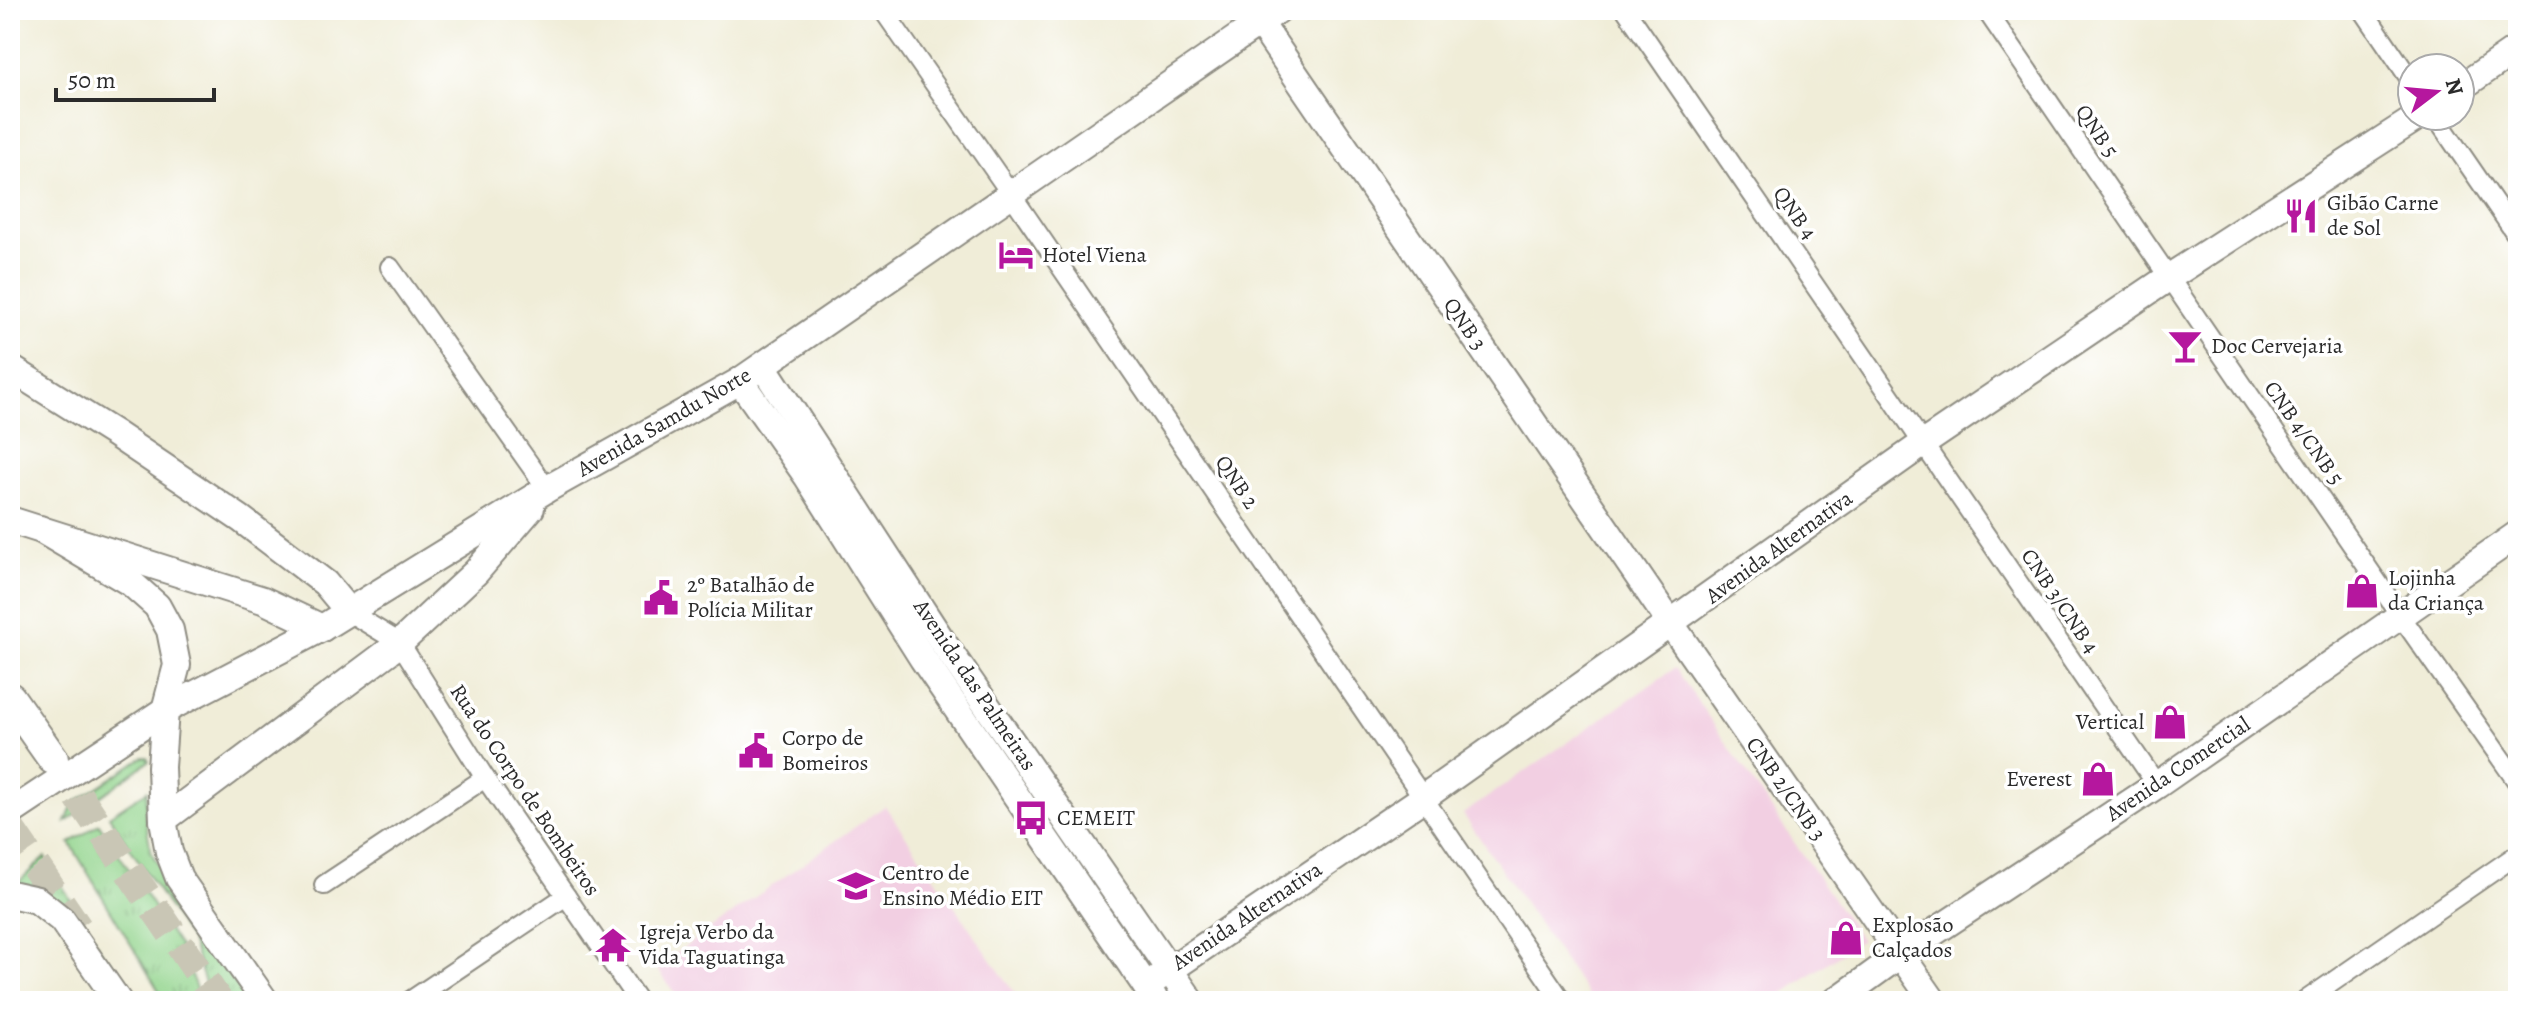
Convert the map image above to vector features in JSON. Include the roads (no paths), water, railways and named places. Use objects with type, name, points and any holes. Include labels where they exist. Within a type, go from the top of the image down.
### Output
[{"type":"main road","name":"Avenida Samdu Norte","points":[[19,807],[165,710],[322,628],[547,489],[740,381],[1011,194],[1263,14]]},
{"type":"main road","name":"QNB 3","points":[[1263,14],[1671,624]]},
{"type":"main road","points":[[2476,77],[2518,48]]},
{"type":"main road","name":"Avenida Alternativa","points":[[1151,993],[1169,968],[1423,798],[1924,443],[2168,278],[2396,131]]},
{"type":"main road","name":"Avenida das Palmeiras","points":[[763,366],[934,652],[1151,993]]},
{"type":"main road","points":[[10,368],[241,519],[325,583],[349,612]]},
{"type":"main road","name":"Avenida das Palmeiras","points":[[740,381],[934,652],[1191,1001]]},
{"type":"main road","points":[[163,820],[400,643],[476,572],[547,489]]},
{"type":"main road","points":[[10,520],[263,600],[322,628]]},
{"type":"main road","points":[[40,529],[131,583],[157,606],[170,630],[177,665],[165,710],[161,767],[163,820],[169,852],[179,878],[265,1001]]},
{"type":"main road","name":"Avenida Comercial","points":[[1836,1001],[1901,954],[2157,785],[2518,534]]},
{"type":"main road","name":"CNB 2/CNB 3","points":[[1671,624],[1933,1001]]},
{"type":"main road","points":[[10,698],[53,759]]},
{"type":"main road","points":[[10,894],[37,900],[69,929],[118,1001]]},
{"type":"main road","points":[[10,915],[37,900]]},
{"type":"street","name":"QNB 2","points":[[883,10],[1562,1001]]},
{"type":"street","name":"QNB 4","points":[[1626,10],[1924,443]]},
{"type":"street","name":"QNB 5","points":[[1986,10],[2168,278]]},
{"type":"street","points":[[2363,10],[2396,58]]},
{"type":"street","points":[[2446,132],[2518,237]]},
{"type":"street","points":[[390,267],[547,489]]},
{"type":"street","name":"CNB 4/CNB 5","points":[[2168,278],[2518,783]]},
{"type":"street","name":"CNB 3/CNB 4","points":[[1924,443],[2157,785]]},
{"type":"street","points":[[349,612],[400,643]]},
{"type":"street","name":"Rua do Corpo de Bombeiros","points":[[400,643],[485,778],[638,1001]]},
{"type":"street","points":[[324,885],[485,778]]},
{"type":"street","points":[[2305,1001],[2518,854]]},
{"type":"street","points":[[410,1001],[566,896]]},
{"type":"tunnel","points":[[53,759],[218,1001]]},
{"type":"tunnel","points":[[10,829],[81,933]]},
{"type":"place","name":"Gibão Carne de Sol","points":[[2301,216]]},
{"type":"place","name":"Hotel Viena","points":[[1016,255]]},
{"type":"place","name":"Doc Cervejaria","points":[[2185,346]]},
{"type":"place","name":"Lojinha da Criança","points":[[2362,591]]},
{"type":"place","name":"2º Batalhão de Polícia Militar","points":[[661,598]]},
{"type":"place","name":"Vertical","points":[[2170,722]]},
{"type":"place","name":"Corpo de Bomeiros","points":[[756,751]]},
{"type":"place","name":"Everest","points":[[2098,779]]},
{"type":"place","name":"CEMEIT","points":[[1031,818]]},
{"type":"place","name":"Centro de Ensino Médio EIT","points":[[856,886]]},
{"type":"place","name":"Explosão Calçados","points":[[1846,938]]},
{"type":"place","name":"Igreja Verbo da Vida Taguatinga","points":[[613,945]]}]
